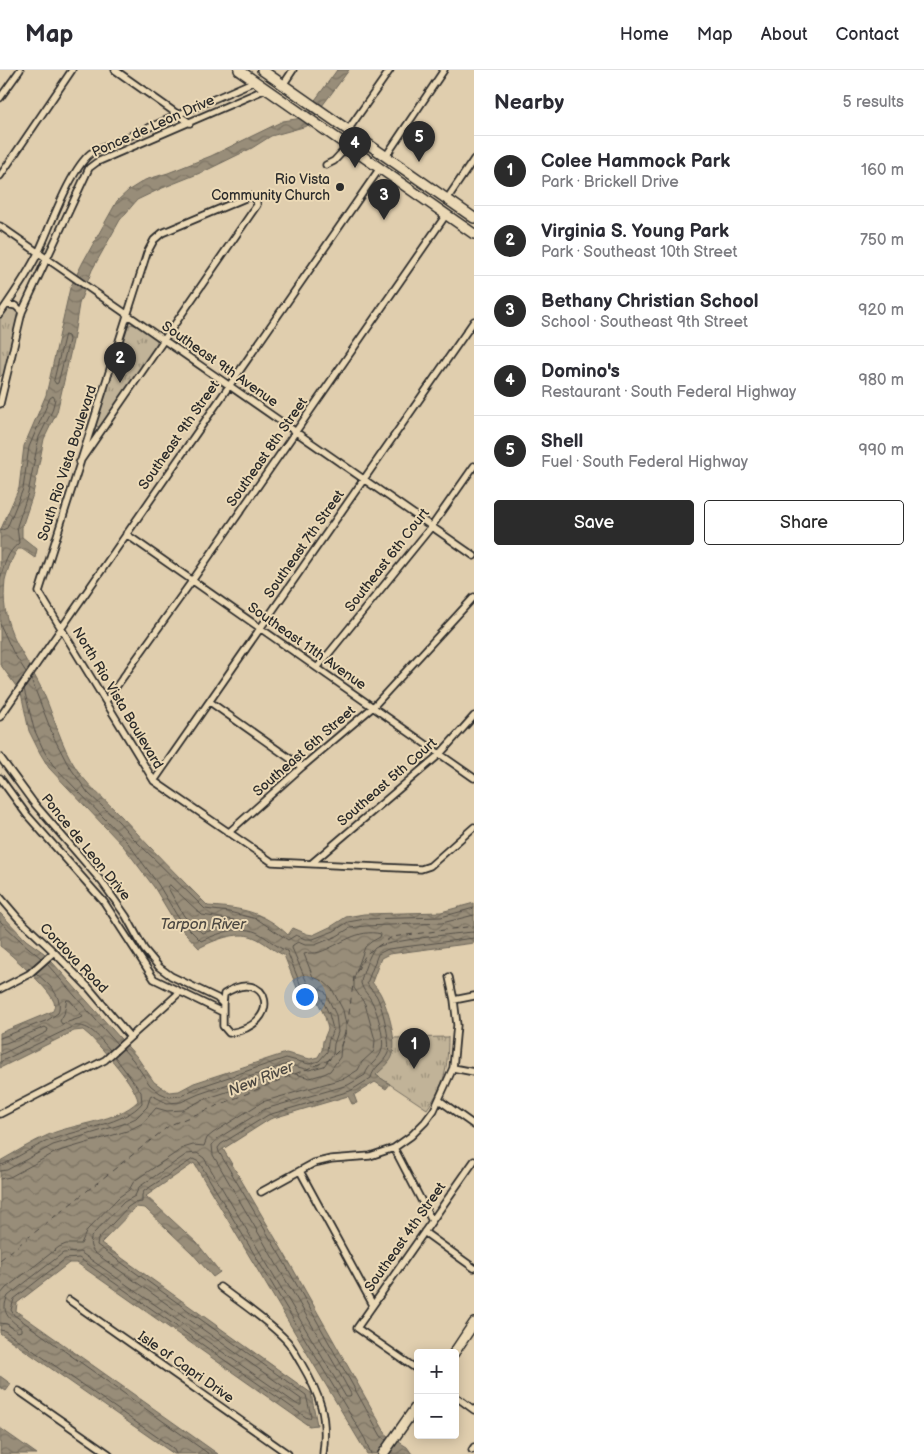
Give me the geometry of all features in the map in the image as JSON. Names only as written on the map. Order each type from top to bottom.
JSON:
[{"type":"main road","points":[[239,70],[474,234]]},
{"type":"main road","points":[[262,70],[474,218]]},
{"type":"main road","points":[[255,81],[266,80],[283,85]]},
{"type":"main road","points":[[361,156],[373,158],[386,156]]},
{"type":"main road","points":[[380,168],[384,166],[402,168]]},
{"type":"main road","points":[[457,1349],[474,1323]]},
{"type":"main road","points":[[383,1454],[414,1410]]},
{"type":"street","points":[[0,98],[20,70]]},
{"type":"street","points":[[0,176],[72,70]]},
{"type":"street","points":[[115,70],[190,123]]},
{"type":"street","points":[[283,85],[293,70]]},
{"type":"street","points":[[348,130],[390,70]]},
{"type":"street","points":[[386,156],[444,70]]},
{"type":"street","name":"Ponce de Leon Drive","points":[[0,314],[20,287],[38,253],[73,175],[83,160],[91,153],[255,81]]},
{"type":"street","name":"Ponce de Leon Drive","points":[[0,404],[2,388],[22,312],[89,168],[97,162],[266,89]]},
{"type":"street","points":[[220,97],[225,108]]},
{"type":"street","points":[[326,164],[334,161],[348,146]]},
{"type":"street","points":[[447,199],[474,159]]},
{"type":"street","name":"Southeast 9th Street","points":[[0,717],[380,168]]},
{"type":"street","name":"South Rio Vista Boulevard","points":[[61,628],[39,592],[147,253],[154,240],[162,233],[250,196],[254,197],[257,205],[164,340]]},
{"type":"street","name":"Southeast 8th Street","points":[[106,701],[192,581],[446,215]]},
{"type":"street","name":"Southeast 9th Avenue","points":[[0,226],[474,556]]},
{"type":"street","points":[[46,234],[50,238],[55,239]]},
{"type":"street","points":[[7,304],[16,306],[22,312]]},
{"type":"street","name":"Southeast 7th Street","points":[[154,781],[474,321]]},
{"type":"street","points":[[80,463],[164,340]]},
{"type":"street","points":[[0,379],[6,375]]},
{"type":"street","points":[[92,423],[102,429]]},
{"type":"street","name":"Southeast 6th Court","points":[[317,668],[432,526],[474,466]]},
{"type":"street","name":"Southeast 11th Avenue","points":[[126,534],[474,778]]},
{"type":"street","name":"Southeast 6th Street","points":[[228,833],[373,707],[474,597]]},
{"type":"street","name":"North Rio Vista Boulevard","points":[[61,628],[154,781],[272,862],[421,869],[430,866],[474,828]]},
{"type":"street","points":[[210,702],[302,767]]},
{"type":"street","name":"Southeast 5th Court","points":[[312,863],[440,754],[474,716]]},
{"type":"street","name":"Ponce de Leon Drive","points":[[0,757],[33,802],[102,882],[126,916],[144,949],[159,967],[171,976],[217,998],[223,1004]]},
{"type":"street","name":"Ponce de Leon Drive","points":[[0,778],[27,815],[104,902],[154,979],[222,1012]]},
{"type":"street","name":"Cordova Road","points":[[0,897],[29,930],[54,952],[128,1039]]},
{"type":"street","points":[[0,988],[28,974],[54,952]]},
{"type":"street","points":[[261,1192],[314,1164],[331,1159],[370,1156],[394,1148],[411,1136],[425,1122],[434,1110],[453,1068],[457,1025],[450,977]]},
{"type":"street","points":[[246,985],[255,987],[264,997],[266,1007],[261,1017],[249,1028],[229,1034],[223,1026],[223,1004],[224,994],[232,988],[246,985]]},
{"type":"street","points":[[0,1114],[105,1060],[180,992]]},
{"type":"street","points":[[454,1000],[474,996]]},
{"type":"street","points":[[453,1068],[474,1072]]},
{"type":"street","points":[[438,1100],[474,1125]]},
{"type":"street","points":[[394,1148],[432,1221]]},
{"type":"street","name":"Southeast 4th Street","points":[[414,1367],[356,1328],[474,1161]]},
{"type":"street","points":[[300,1171],[373,1305]]},
{"type":"street","points":[[424,1232],[474,1268]]},
{"type":"street","points":[[220,1287],[262,1318],[288,1341],[315,1386],[322,1409],[325,1430],[323,1454]]},
{"type":"street","name":"Isle of Capri Drive","points":[[69,1300],[288,1454]]},
{"type":"street","points":[[19,1391],[109,1454]]},
{"type":"street","points":[[459,1399],[474,1410]]},
{"type":"green space","points":[[8,307],[17,310],[18,316],[6,369],[0,377],[0,317]]},
{"type":"green space","points":[[131,324],[138,326],[157,339],[157,347],[102,426],[97,427],[95,422],[126,327]]},
{"type":"green space","points":[[448,1037],[446,1067],[442,1083],[427,1109],[376,1075],[390,1059],[393,1050],[393,1038]]},
{"type":"water","points":[[337,70],[349,70],[307,126],[271,136],[252,148],[205,171],[137,200],[120,220],[92,270],[79,304],[73,341],[57,412],[44,439],[33,494],[22,527],[22,537],[37,549],[35,558],[22,549],[18,549],[5,580],[5,610],[12,633],[42,690],[76,769],[88,784],[208,906],[251,912],[270,921],[288,935],[293,928],[313,935],[346,917],[364,914],[441,912],[474,903],[474,943],[389,954],[381,958],[372,982],[384,1001],[393,1034],[394,1051],[392,1057],[376,1075],[390,1084],[386,1089],[375,1082],[354,1095],[357,1103],[352,1104],[348,1096],[270,1119],[223,1149],[386,1434],[407,1447],[412,1454],[367,1454],[194,1163],[146,1196],[197,1243],[220,1272],[213,1277],[192,1253],[145,1208],[136,1207],[101,1243],[311,1393],[317,1425],[309,1426],[77,1263],[69,1263],[17,1303],[16,1311],[218,1454],[174,1454],[0,1333],[0,1161],[48,1135],[107,1118],[129,1108],[138,1101],[136,1094],[118,1067],[83,1030],[74,1031],[0,1068],[0,1033],[53,1011],[54,1001],[37,980],[0,946],[0,913],[26,940],[44,953],[137,1057],[154,1082],[169,1092],[179,1091],[194,1083],[286,1053],[310,1059],[318,1057],[328,1029],[317,1000],[313,997],[304,997],[299,993],[284,955],[247,935],[226,937],[199,948],[175,922],[154,887],[124,847],[49,768],[29,731],[21,693],[0,664],[0,531],[19,488],[24,446],[46,395],[70,288],[117,201],[129,190],[145,180],[211,156],[283,121],[302,118]]},
{"type":"water","points":[[0,1376],[11,1384],[6,1391],[0,1387]]},
{"type":"water","points":[[0,1428],[37,1454],[0,1454]]},
{"type":"ferry route","points":[[0,1260],[170,1125],[329,1060],[340,1049],[348,1021],[354,977],[366,954],[392,937],[474,926]]},
{"type":"place","name":"Shell","points":[[419,162]]},
{"type":"place","name":"Domino's","points":[[355,168]]},
{"type":"place","name":"Rio Vista Community Church","points":[[340,187]]},
{"type":"place","name":"Bethany Christian School","points":[[384,220]]},
{"type":"place","name":"Virginia S. Young Park","points":[[120,383]]},
{"type":"place","name":"Colee Hammock Park","points":[[414,1069]]},
{"type":"water label","name":"Tarpon River","points":[[203,924]]},
{"type":"water label","name":"New River","points":[[261,1079]]}]
